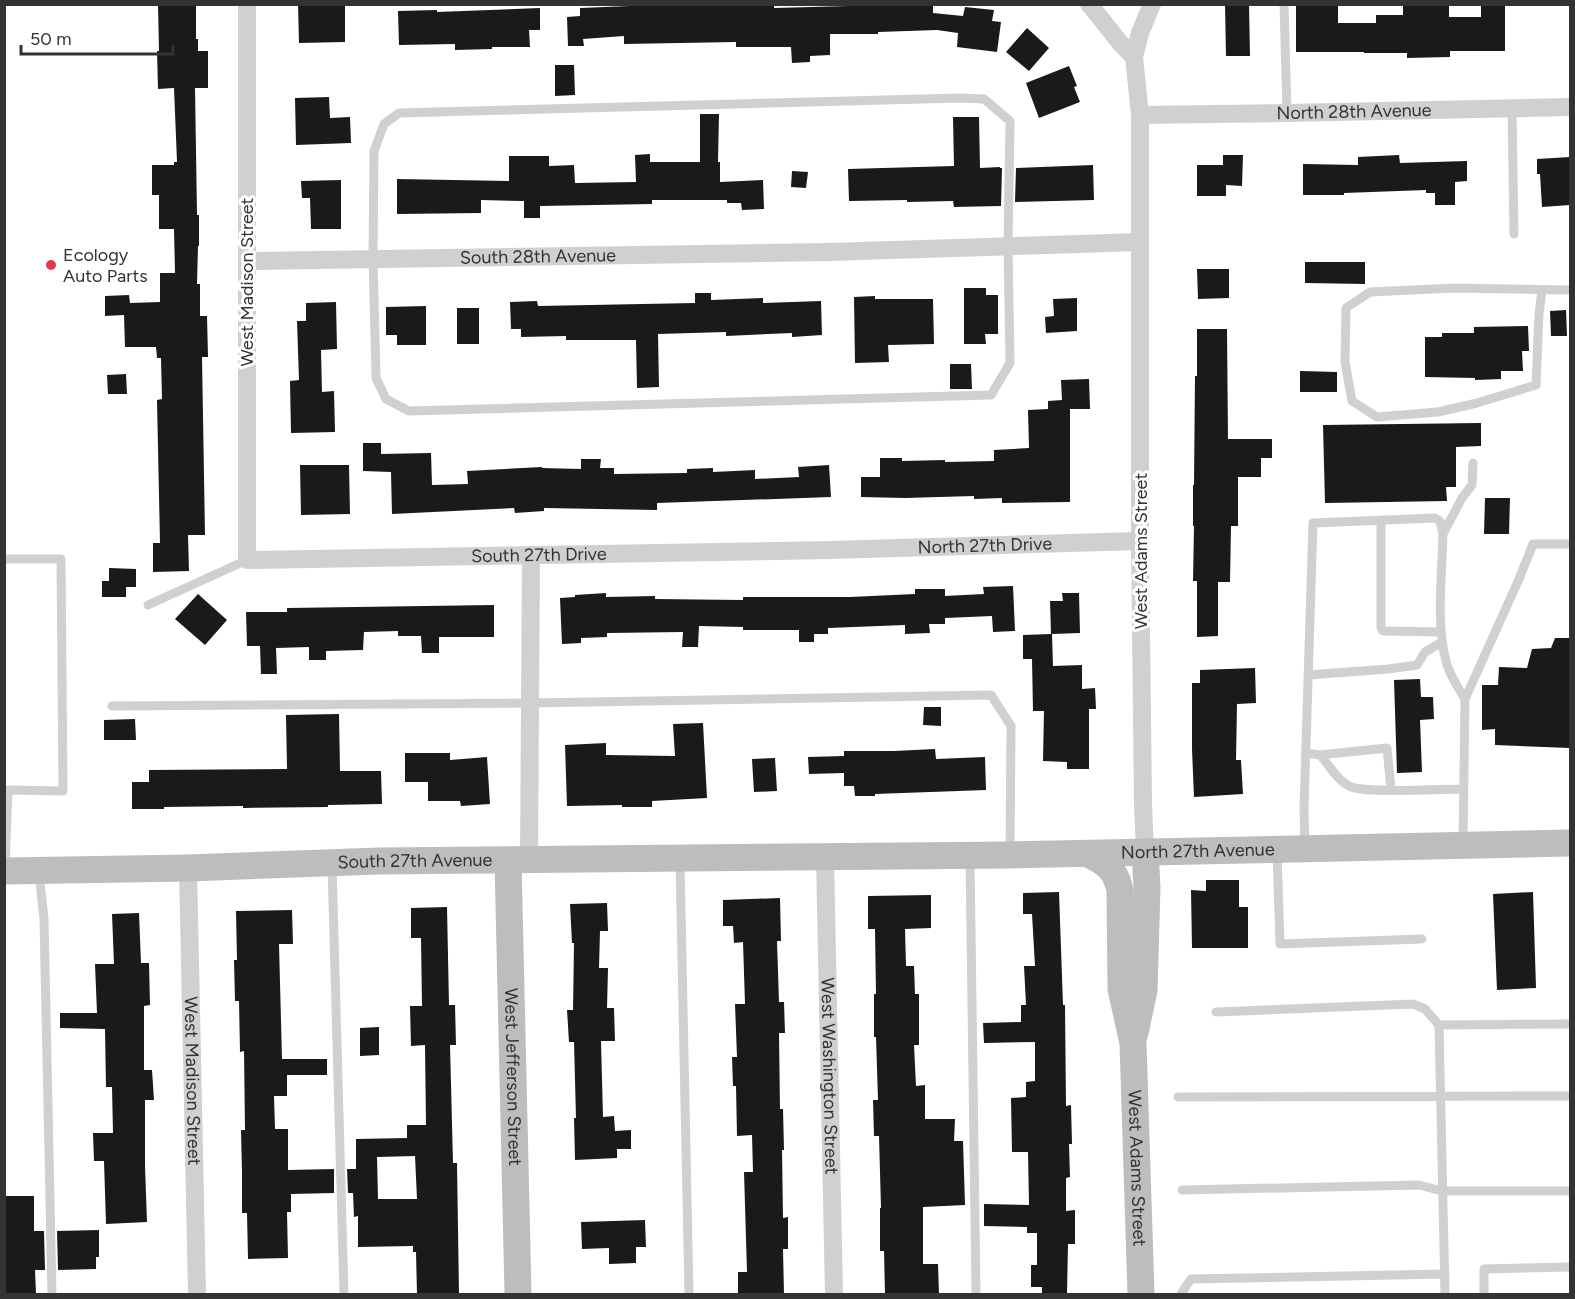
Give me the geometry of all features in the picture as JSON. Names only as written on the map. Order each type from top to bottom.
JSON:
[{"type":"main road","name":"North 27th Avenue","points":[[825,858],[1570,843]]},
{"type":"main road","name":"West Adams Street","points":[[1133,1043],[1144,990],[1147,887],[1145,852]]},
{"type":"main road","name":"West Adams Street","points":[[1088,854],[1112,869],[1117,877],[1120,890],[1121,989],[1133,1043],[1140,1294]]},
{"type":"main road","name":"South 27th Avenue","points":[[5,871],[519,860],[825,858]]},
{"type":"main road","name":"West Jefferson Street","points":[[518,1294],[519,860]]},
{"type":"street","name":"West Madison Street","points":[[247,4],[247,560]]},
{"type":"street","points":[[1089,4],[1134,57]]},
{"type":"street","name":"West Adams Street","points":[[1145,852],[1140,541],[1140,115],[1134,57],[1140,33],[1152,4]]},
{"type":"street","name":"North 28th Avenue","points":[[1140,115],[1570,107]]},
{"type":"street","points":[[1008,246],[1140,243]]},
{"type":"street","name":"South 28th Avenue","points":[[247,261],[829,252],[1008,246]]},
{"type":"street","name":"North 27th Drive","points":[[830,550],[1140,541]]},
{"type":"street","name":"South 27th Drive","points":[[247,560],[830,550]]},
{"type":"street","name":"West Jefferson Street","points":[[519,860],[531,703],[531,555]]},
{"type":"street","name":"West Washington Street","points":[[825,858],[834,1294]]},
{"type":"street","name":"West Madison Street","points":[[188,868],[197,1294]]},
{"type":"lane","points":[[1284,4],[1287,113]]},
{"type":"lane","points":[[960,98],[984,99],[1010,121],[1008,246],[1010,363],[991,395],[409,411],[386,399],[376,378],[373,259],[374,151],[384,124],[399,113],[960,98]]},
{"type":"lane","points":[[1512,108],[1514,234]]},
{"type":"lane","points":[[1542,290],[1536,385],[1438,412],[1377,417],[1352,401],[1345,362],[1346,308],[1370,292],[1454,288],[1570,290]]},
{"type":"lane","points":[[1443,534],[1472,485],[1473,463]]},
{"type":"lane","points":[[1305,849],[1313,523],[1435,518],[1440,521],[1443,534],[1442,637],[1446,663],[1465,699]]},
{"type":"lane","points":[[1381,520],[1381,628],[1383,631],[1442,637]]},
{"type":"lane","points":[[1463,845],[1465,699],[1533,544],[1570,544]]},
{"type":"lane","points":[[4,559],[61,559],[63,791],[6,790],[5,871]]},
{"type":"lane","points":[[148,605],[247,560]]},
{"type":"lane","points":[[1308,675],[1417,665],[1425,652],[1442,637]]},
{"type":"lane","points":[[112,706],[531,703],[991,695],[1011,726],[1010,855]]},
{"type":"lane","points":[[1306,753],[1320,755],[1387,748],[1391,790]]},
{"type":"lane","points":[[1320,755],[1341,781],[1352,788],[1463,789]]},
{"type":"lane","points":[[1277,849],[1280,944],[1422,939]]},
{"type":"lane","points":[[970,856],[976,1294]]},
{"type":"lane","points":[[680,859],[689,1294]]},
{"type":"lane","points":[[332,863],[344,1294]]},
{"type":"lane","points":[[39,870],[44,919],[52,1294]]},
{"type":"lane","points":[[1216,1012],[1413,1004],[1425,1009],[1439,1026],[1445,1294]]},
{"type":"lane","points":[[1439,1026],[1570,1024]]},
{"type":"lane","points":[[1178,1097],[1570,1096]]},
{"type":"lane","points":[[1182,1190],[1419,1185],[1442,1191],[1570,1191]]},
{"type":"lane","points":[[1484,1294],[1484,1269],[1570,1267]]},
{"type":"lane","points":[[1181,1294],[1191,1279],[1444,1274]]},
{"type":"building","points":[[158,4],[196,4],[198,51],[208,51],[208,88],[195,88],[197,215],[199,215],[197,284],[200,284],[200,316],[207,316],[208,357],[202,357],[205,535],[188,535],[189,571],[153,572],[153,543],[160,543],[157,400],[162,399],[161,358],[157,358],[156,347],[125,347],[124,315],[105,316],[105,296],[129,295],[130,303],[160,302],[160,273],[175,273],[174,229],[159,229],[159,195],[152,195],[152,165],[174,165],[174,162],[177,162],[174,88],[158,89]]},
{"type":"building","points":[[298,4],[345,4],[345,42],[299,43]]},
{"type":"building","points":[[679,4],[774,4],[774,8],[848,6],[848,4],[933,4],[933,13],[963,16],[965,7],[994,10],[992,21],[1001,22],[997,52],[957,47],[958,33],[937,30],[830,34],[830,55],[810,56],[810,62],[792,63],[791,47],[736,47],[736,42],[624,44],[624,36],[583,39],[584,46],[568,46],[567,17],[580,16],[580,8]]},
{"type":"building","points":[[1225,4],[1249,4],[1250,56],[1226,56]]},
{"type":"building","points":[[1296,4],[1338,4],[1338,23],[1376,23],[1376,15],[1403,15],[1403,4],[1449,4],[1449,17],[1481,17],[1481,4],[1505,4],[1505,51],[1450,51],[1450,57],[1407,58],[1407,53],[1296,52]]},
{"type":"building","points":[[540,8],[540,30],[529,30],[530,47],[455,50],[455,44],[399,45],[398,11],[437,10],[437,12]]},
{"type":"building","points":[[1027,28],[1049,48],[1029,71],[1006,52]]},
{"type":"building","points":[[555,65],[574,65],[575,95],[555,96]]},
{"type":"building","points":[[1069,66],[1077,86],[1074,87],[1080,102],[1039,118],[1026,83]]},
{"type":"building","points":[[329,97],[330,118],[350,117],[351,143],[296,145],[295,98]]},
{"type":"building","points":[[700,114],[719,114],[720,182],[763,180],[764,209],[742,210],[741,203],[727,203],[727,200],[652,200],[652,204],[540,206],[540,218],[524,218],[524,201],[481,200],[481,213],[397,214],[397,179],[509,181],[509,156],[549,156],[549,166],[574,165],[575,183],[636,182],[635,155],[650,154],[650,162],[700,162]]},
{"type":"building","points":[[953,117],[979,117],[980,168],[1002,168],[1001,206],[954,207],[953,201],[849,201],[848,169],[954,166]]},
{"type":"building","points":[[1223,155],[1243,155],[1242,186],[1226,185],[1226,196],[1197,196],[1197,165],[1223,165]]},
{"type":"building","points":[[1399,155],[1400,163],[1467,161],[1467,181],[1455,182],[1455,205],[1435,205],[1435,193],[1426,193],[1426,190],[1303,195],[1303,164],[1358,165],[1358,157]]},
{"type":"building","points":[[1570,157],[1570,205],[1542,207],[1537,159]]},
{"type":"building","points":[[1093,165],[1094,200],[1015,202],[1016,168]]},
{"type":"building","points":[[792,171],[808,172],[806,188],[791,187]]},
{"type":"building","points":[[341,180],[341,229],[311,229],[310,198],[302,198],[301,181]]},
{"type":"building","points":[[1305,262],[1365,262],[1365,284],[1305,283]]},
{"type":"building","points":[[1197,269],[1229,269],[1229,298],[1198,299]]},
{"type":"building","points":[[964,288],[986,288],[986,295],[998,295],[998,334],[985,334],[986,344],[964,344]]},
{"type":"building","points":[[695,293],[711,293],[711,300],[763,298],[763,303],[821,301],[822,335],[792,337],[792,333],[726,336],[726,332],[658,334],[659,387],[637,388],[636,340],[566,340],[566,336],[521,337],[521,329],[511,329],[510,302],[537,301],[538,306],[695,303]]},
{"type":"building","points":[[875,296],[875,299],[933,299],[934,344],[888,345],[889,362],[855,363],[854,297]]},
{"type":"building","points":[[1077,298],[1077,331],[1046,333],[1045,317],[1054,316],[1053,299]]},
{"type":"building","points":[[336,302],[337,349],[321,350],[322,392],[334,391],[335,432],[291,433],[290,381],[299,380],[297,321],[306,321],[306,303]]},
{"type":"building","points":[[426,306],[426,345],[397,345],[397,335],[386,335],[386,307]]},
{"type":"building","points":[[457,308],[479,308],[479,344],[457,344]]},
{"type":"building","points":[[1566,310],[1567,336],[1551,336],[1550,311]]},
{"type":"building","points":[[1528,326],[1529,351],[1522,351],[1523,371],[1501,371],[1501,379],[1425,377],[1425,337],[1442,337],[1442,333],[1474,333],[1474,327]]},
{"type":"building","points":[[1197,329],[1227,329],[1228,439],[1272,439],[1272,458],[1261,458],[1261,477],[1238,477],[1238,526],[1231,526],[1230,582],[1218,582],[1218,636],[1197,637],[1197,581],[1193,581],[1193,485]]},
{"type":"building","points":[[950,364],[971,364],[972,389],[950,389]]},
{"type":"building","points":[[1300,371],[1337,372],[1337,392],[1300,392]]},
{"type":"building","points":[[126,374],[127,394],[108,394],[107,375]]},
{"type":"building","points":[[1089,379],[1090,409],[1070,409],[1070,502],[1002,503],[1002,498],[974,499],[974,496],[861,497],[861,477],[880,477],[880,458],[902,458],[902,461],[994,461],[994,450],[1029,448],[1028,410],[1048,409],[1048,401],[1062,400],[1061,380]]},
{"type":"building","points":[[1481,423],[1481,446],[1456,447],[1456,487],[1446,487],[1447,501],[1325,503],[1323,425]]},
{"type":"building","points":[[363,443],[381,443],[381,454],[431,453],[432,485],[468,484],[467,471],[542,467],[581,469],[581,459],[601,459],[600,468],[614,468],[614,474],[687,473],[687,469],[713,468],[713,472],[755,470],[755,479],[799,477],[798,467],[829,465],[831,497],[657,503],[657,510],[544,508],[544,511],[515,513],[514,508],[392,514],[391,472],[363,471]]},
{"type":"building","points":[[300,465],[349,465],[350,514],[301,515]]},
{"type":"building","points":[[1485,498],[1510,498],[1509,534],[1484,534]]},
{"type":"building","points":[[109,568],[136,569],[136,587],[126,587],[126,597],[102,597],[102,581],[109,581]]},
{"type":"building","points":[[1013,586],[1015,631],[993,632],[992,616],[945,618],[945,624],[929,624],[930,633],[905,634],[905,625],[828,628],[828,634],[814,634],[814,642],[799,642],[799,630],[743,630],[743,627],[699,626],[698,647],[682,647],[683,632],[607,633],[607,637],[581,638],[581,643],[562,644],[560,598],[575,597],[575,595],[606,593],[606,597],[655,596],[655,599],[743,600],[743,597],[850,597],[915,594],[915,589],[945,589],[945,596],[984,594],[983,587]]},
{"type":"building","points":[[1062,593],[1079,593],[1080,633],[1052,634],[1053,666],[1082,665],[1082,689],[1095,688],[1096,709],[1089,709],[1089,769],[1067,769],[1067,762],[1043,761],[1044,711],[1033,711],[1032,659],[1023,659],[1023,635],[1051,634],[1050,601],[1063,601]]},
{"type":"building","points":[[198,594],[227,620],[205,645],[175,619]]},
{"type":"building","points":[[494,605],[494,637],[439,637],[439,653],[422,653],[421,636],[398,636],[398,631],[364,632],[363,650],[326,651],[326,660],[309,660],[309,647],[276,648],[277,674],[261,674],[260,646],[247,646],[246,612],[287,612],[287,608]]},
{"type":"building","points":[[1555,638],[1570,638],[1570,748],[1495,745],[1495,729],[1482,730],[1482,685],[1498,685],[1499,667],[1527,668],[1532,649],[1551,648]]},
{"type":"building","points":[[1255,668],[1256,703],[1237,704],[1236,760],[1241,760],[1243,794],[1194,797],[1192,683],[1200,683],[1200,670]]},
{"type":"building","points":[[1420,679],[1421,697],[1433,697],[1434,719],[1420,720],[1422,772],[1397,773],[1394,680]]},
{"type":"building","points":[[924,707],[941,707],[941,726],[923,725]]},
{"type":"building","points":[[339,714],[340,771],[381,771],[382,804],[328,805],[328,807],[243,808],[243,806],[132,809],[132,782],[149,782],[149,770],[287,769],[286,715]]},
{"type":"building","points":[[135,719],[136,740],[104,740],[104,720]]},
{"type":"building","points":[[703,723],[707,798],[652,801],[652,807],[567,806],[565,745],[606,743],[606,755],[675,756],[673,724]]},
{"type":"building","points":[[935,749],[936,759],[985,757],[986,790],[855,796],[854,786],[844,786],[844,773],[809,774],[808,757],[844,756],[844,751]]},
{"type":"building","points":[[405,753],[450,753],[450,760],[487,757],[490,804],[461,806],[460,801],[428,801],[428,782],[405,782]]},
{"type":"building","points":[[775,758],[777,791],[754,792],[752,759]]},
{"type":"building","points":[[1206,880],[1239,880],[1239,907],[1248,907],[1248,948],[1192,948],[1191,890],[1206,891]]},
{"type":"building","points":[[1059,892],[1063,1005],[1065,1005],[1066,1106],[1071,1105],[1072,1144],[1069,1144],[1070,1177],[1066,1178],[1066,1211],[1075,1210],[1075,1244],[1068,1244],[1067,1294],[1042,1294],[1042,1287],[1031,1287],[1031,1265],[1037,1265],[1037,1233],[1027,1233],[1027,1227],[984,1226],[984,1204],[1029,1205],[1028,1152],[1012,1152],[1011,1098],[1026,1097],[1026,1082],[1035,1081],[1035,1042],[984,1043],[983,1023],[1021,1022],[1021,1005],[1026,1005],[1024,966],[1035,966],[1032,914],[1023,914],[1023,893]]},
{"type":"building","points":[[1533,892],[1536,988],[1497,990],[1493,894]]},
{"type":"building","points":[[931,895],[931,928],[905,929],[906,966],[914,966],[915,994],[919,994],[919,1045],[914,1045],[916,1086],[925,1085],[925,1119],[955,1119],[954,1141],[963,1141],[965,1205],[923,1207],[923,1264],[938,1264],[939,1294],[885,1294],[884,1251],[880,1251],[879,1136],[874,1136],[873,1100],[878,1100],[876,1037],[874,1037],[875,929],[868,929],[868,896]]},
{"type":"building","points":[[780,898],[781,941],[777,941],[779,1002],[784,1002],[785,1033],[779,1033],[780,1109],[783,1109],[783,1218],[788,1217],[788,1249],[783,1249],[784,1294],[738,1294],[738,1272],[747,1272],[744,1172],[753,1172],[752,1135],[737,1136],[736,1086],[733,1086],[732,1057],[737,1057],[735,1004],[745,1004],[743,942],[734,943],[733,926],[723,926],[723,900]]},
{"type":"building","points":[[607,903],[608,931],[600,931],[599,968],[608,968],[607,1008],[614,1008],[615,1041],[601,1041],[603,1117],[614,1116],[615,1131],[631,1130],[631,1149],[617,1149],[617,1158],[575,1160],[574,1042],[569,1042],[567,1010],[573,1010],[574,943],[572,943],[570,904]]},
{"type":"building","points":[[447,907],[449,1005],[455,1005],[456,1045],[450,1045],[453,1163],[457,1163],[459,1294],[417,1294],[416,1252],[413,1252],[413,1246],[358,1247],[358,1216],[354,1217],[353,1193],[348,1193],[347,1169],[356,1169],[356,1139],[407,1138],[407,1125],[426,1125],[425,1045],[411,1046],[410,1006],[422,1006],[421,938],[411,938],[411,908]],"holes":[[[415,1156],[417,1199],[378,1199],[377,1157]]]},
{"type":"building","points":[[292,910],[293,944],[279,944],[282,1059],[327,1059],[327,1075],[287,1075],[287,1096],[274,1096],[275,1129],[288,1129],[288,1170],[334,1169],[334,1193],[291,1194],[291,1212],[287,1212],[288,1258],[248,1259],[247,1213],[242,1213],[241,1130],[245,1130],[244,1051],[240,1052],[239,1001],[235,1001],[236,911]]},
{"type":"building","points":[[139,913],[141,963],[149,963],[150,1005],[144,1006],[144,1070],[152,1070],[154,1100],[145,1100],[147,1222],[106,1224],[104,1161],[94,1161],[93,1133],[113,1133],[112,1087],[106,1087],[105,1029],[60,1028],[60,1013],[97,1013],[95,964],[114,964],[112,914]]},
{"type":"building","points":[[379,1027],[379,1055],[360,1056],[360,1028]]},
{"type":"building","points":[[4,1196],[34,1196],[34,1231],[44,1231],[45,1270],[35,1270],[36,1294],[4,1294]]},
{"type":"building","points":[[645,1220],[646,1247],[636,1247],[636,1263],[609,1264],[609,1248],[582,1249],[581,1222]]},
{"type":"building","points":[[99,1230],[99,1257],[96,1257],[96,1269],[58,1270],[57,1231]]},
{"type":"place","name":"Ecology Auto Parts","points":[[51,265]]}]
